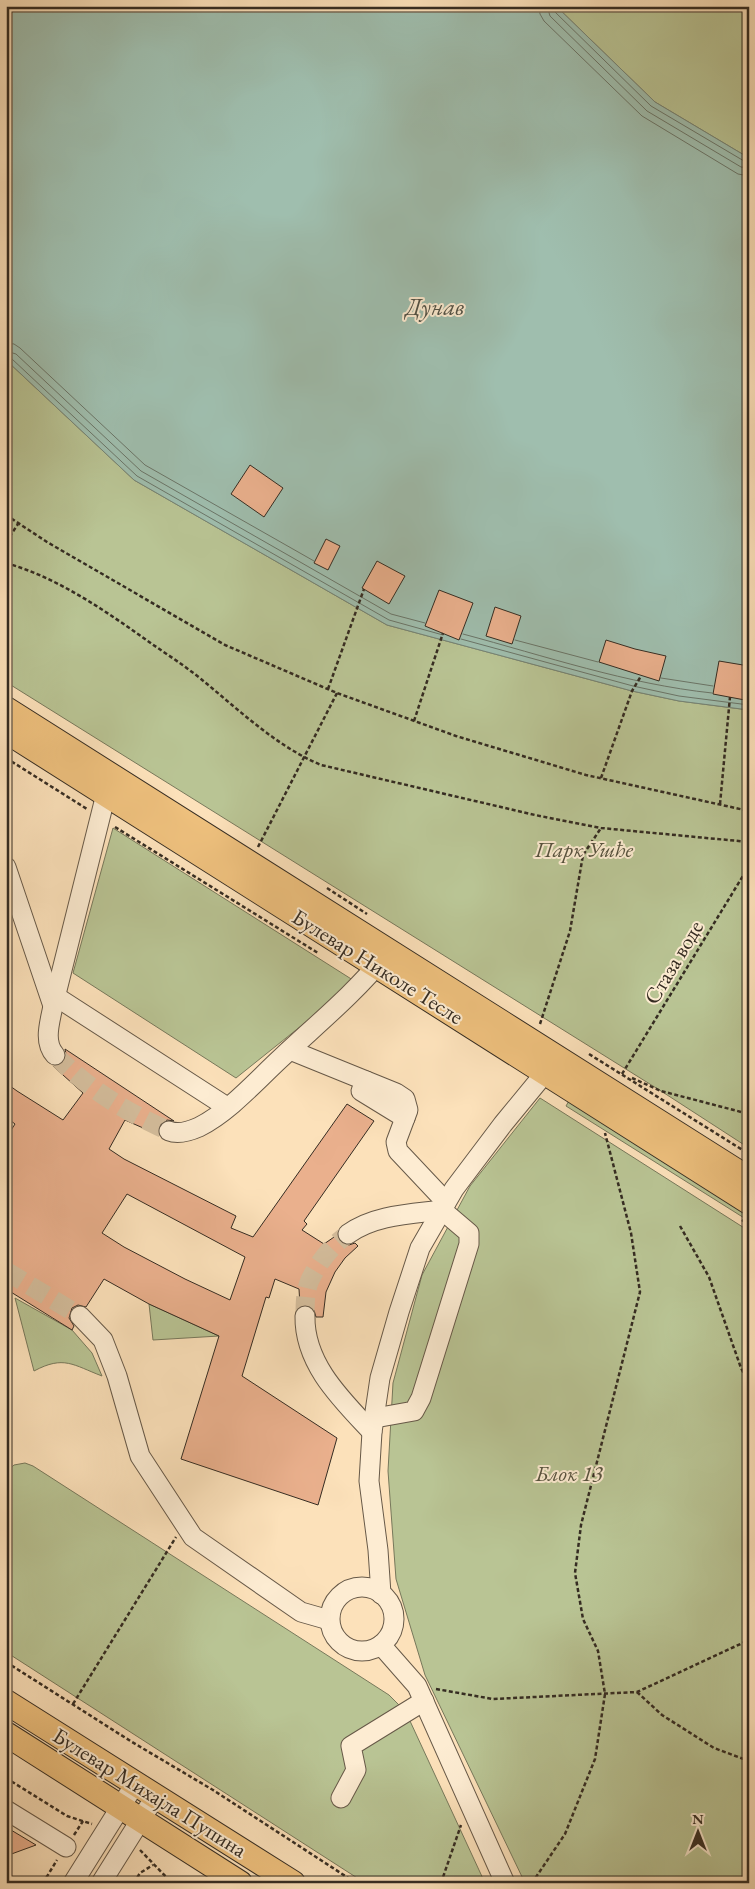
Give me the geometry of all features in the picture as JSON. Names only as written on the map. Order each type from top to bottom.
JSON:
[{"type":"main road","name":"Булевар Николе Тесле","points":[[6,709],[111,786],[551,1065],[749,1202]]},
{"type":"main road","name":"Булевар Николе Тесле","points":[[6,731],[111,786]]},
{"type":"main road","name":"Булевар Николе Тесле","points":[[551,1065],[749,1179]]},
{"type":"main road","name":"Булевар Михајла Пупина","points":[[6,1702],[293,1883]]},
{"type":"main road","name":"Булевар Михајла Пупина","points":[[6,1734],[240,1883]]},
{"type":"street","points":[[55,1055],[52,1052],[47,1035],[54,1001],[100,818],[111,786]]},
{"type":"street","points":[[6,868],[54,1001],[227,1107]]},
{"type":"street","points":[[170,1131],[173,1133],[189,1131],[200,1126],[227,1107],[364,981],[383,958]]},
{"type":"street","points":[[290,1050],[366,1081],[361,1091],[405,1118],[396,1142],[398,1151],[469,1233],[469,1244],[421,1398],[414,1411],[374,1425]]},
{"type":"street","points":[[381,1594],[378,1550],[369,1481],[380,1378],[398,1312],[420,1248],[454,1189],[551,1065]]},
{"type":"street","points":[[348,1234],[374,1220],[444,1206]]},
{"type":"street","points":[[80,1316],[103,1340],[117,1376],[140,1456],[193,1537],[302,1612],[329,1620]]},
{"type":"street","points":[[305,1316],[311,1351],[330,1387],[374,1425]]},
{"type":"street","points":[[359,1587],[371,1589],[381,1594],[391,1608],[393,1626],[389,1636],[381,1645],[370,1650],[359,1651],[348,1648],[338,1641],[332,1632],[329,1620],[331,1609],[337,1598],[347,1591],[359,1587]]},
{"type":"street","points":[[381,1645],[417,1686],[430,1695],[469,1803],[506,1883]]},
{"type":"street","points":[[341,1798],[356,1770],[351,1746],[430,1695]]},
{"type":"street","points":[[101,1883],[132,1813],[136,1784]]},
{"type":"street","points":[[73,1883],[132,1813],[155,1797]]},
{"type":"street","points":[[6,1810],[66,1847]]},
{"type":"path","points":[[6,516],[47,542],[226,645],[337,693],[456,736],[601,778],[749,811]]},
{"type":"path","points":[[6,542],[18,524]]},
{"type":"path","points":[[6,563],[66,588],[129,627],[199,677],[246,717],[303,757],[321,765],[535,815],[601,828],[749,842]]},
{"type":"path","points":[[328,689],[364,589]]},
{"type":"path","points":[[414,720],[442,633]]},
{"type":"path","points":[[601,778],[632,691],[640,676]]},
{"type":"path","points":[[258,847],[337,693]]},
{"type":"path","points":[[720,804],[730,698]]},
{"type":"path","points":[[6,758],[324,956]]},
{"type":"path","points":[[540,1024],[570,931],[583,855],[601,828]]},
{"type":"path","name":"Стаза воде","points":[[622,1074],[749,866]]},
{"type":"path","points":[[588,1060],[661,1091],[749,1114]]},
{"type":"path","points":[[532,1883],[565,1834],[594,1759],[605,1694],[598,1651],[583,1619],[575,1573],[581,1525],[640,1292],[631,1233],[605,1134]]},
{"type":"path","points":[[680,1226],[709,1277],[741,1368],[749,1384]]},
{"type":"path","points":[[73,1704],[184,1524]]},
{"type":"path","points":[[430,1695],[493,1699],[637,1692],[749,1640]]},
{"type":"path","points":[[6,1662],[213,1790],[356,1883]]},
{"type":"path","points":[[637,1692],[662,1716],[714,1748],[749,1761]]},
{"type":"path","points":[[6,1778],[67,1816],[83,1821]]},
{"type":"path","points":[[441,1883],[469,1803]]},
{"type":"path","points":[[134,1883],[140,1873],[153,1865],[172,1883]]},
{"type":"path","points":[[730,1883],[749,1874]]},
{"type":"green space","points":[[556,6],[749,6],[749,158],[655,102]]},
{"type":"green space","name":"Парк Ушће","points":[[6,360],[134,480],[387,625],[632,691],[679,701],[749,710],[749,1148],[661,1091],[6,682]]},
{"type":"green space","points":[[113,828],[356,982],[236,1078],[73,973]]},
{"type":"green space","name":"Блок 13","points":[[540,1098],[749,1231],[749,1883],[525,1883],[425,1675],[396,1579],[388,1471],[393,1383],[422,1275],[470,1186]]},
{"type":"green space","points":[[570,1099],[749,1212],[749,1221],[566,1106]]},
{"type":"green space","points":[[15,1298],[72,1330],[92,1353],[102,1376],[68,1363],[53,1363],[34,1371]]},
{"type":"green space","points":[[149,1304],[219,1336],[153,1340]]},
{"type":"green space","points":[[25,1463],[33,1466],[389,1695],[400,1706],[410,1721],[485,1883],[365,1883],[6,1652],[6,1472],[14,1465]]},
{"type":"water","name":"Дунав","points":[[6,6],[556,6],[655,102],[749,158],[749,710],[679,701],[632,691],[387,625],[134,480],[6,360]]},
{"type":"building","points":[[250,465],[283,488],[264,517],[231,494]]},
{"type":"building","points":[[326,539],[340,546],[328,570],[314,563]]},
{"type":"building","points":[[377,561],[405,576],[389,604],[362,588]]},
{"type":"building","points":[[439,590],[473,603],[459,640],[425,626]]},
{"type":"building","points":[[495,607],[521,616],[512,644],[486,636]]},
{"type":"building","points":[[606,640],[666,656],[659,681],[599,662]]},
{"type":"building","points":[[719,661],[749,666],[745,700],[713,694]]},
{"type":"building","points":[[65,1049],[174,1121],[167,1120],[162,1123],[158,1128],[159,1135],[125,1120],[109,1149],[124,1159],[236,1216],[231,1228],[253,1237],[347,1104],[374,1121],[304,1221],[307,1224],[302,1230],[324,1244],[337,1235],[343,1244],[355,1243],[358,1246],[345,1258],[335,1272],[326,1292],[323,1317],[316,1317],[314,1310],[309,1306],[300,1306],[299,1289],[275,1279],[269,1298],[266,1297],[242,1376],[337,1438],[318,1505],[181,1459],[219,1336],[149,1304],[104,1279],[86,1307],[78,1305],[72,1308],[69,1318],[74,1326],[72,1330],[6,1289],[6,1138],[15,1124],[6,1117],[6,1083],[63,1120],[83,1093],[53,1066],[61,1064],[65,1060]],"holes":[[[127,1194],[245,1257],[230,1300],[185,1279],[124,1247],[102,1233]]]},
{"type":"building","points":[[6,1827],[36,1845],[6,1856]]},
{"type":"tunnel","points":[[55,1055],[80,1078],[108,1099],[169,1131]]},
{"type":"tunnel","points":[[305,1316],[307,1289],[313,1274],[331,1249],[348,1234]]},
{"type":"tunnel","points":[[6,1271],[80,1316]]}]
